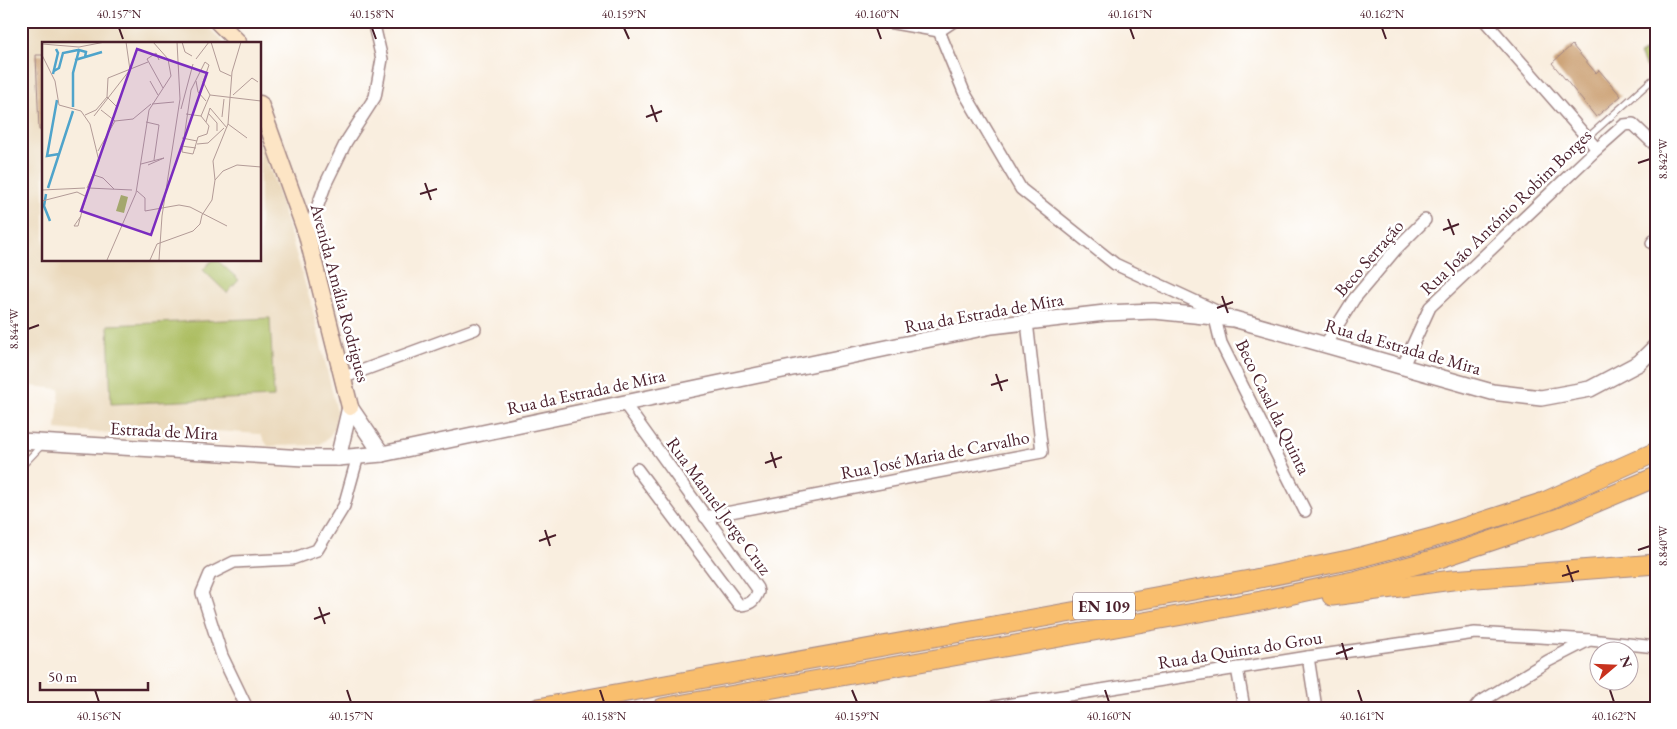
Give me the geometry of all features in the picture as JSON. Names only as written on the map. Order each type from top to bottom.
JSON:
[{"type":"main road","points":[[217,21],[237,42]]},
{"type":"main road","points":[[233,21],[238,42]]},
{"type":"main road","name":"Avenida Amália Rodrigues","points":[[261,107],[308,235],[350,408]]},
{"type":"main road","name":"EN 109","points":[[538,708],[1235,583],[1353,559],[1432,538],[1544,502],[1656,452]]},
{"type":"main road","name":"EN 109","points":[[662,708],[1261,601],[1358,580],[1440,558],[1559,518],[1656,477]]},
{"type":"main road","points":[[1261,601],[1350,595],[1452,580],[1656,564]]},
{"type":"street","points":[[308,235],[326,183],[346,142],[375,98],[382,59],[373,21]]},
{"type":"street","points":[[882,21],[940,31],[954,21]]},
{"type":"street","points":[[1485,21],[1597,149]]},
{"type":"street","points":[[940,31],[964,92],[1021,189],[1115,264],[1234,319]]},
{"type":"street","name":"Rua João António Robim Borges","points":[[1402,366],[1430,307],[1624,125],[1633,124],[1656,146]]},
{"type":"street","name":"Beco Serração","points":[[1325,345],[1354,298],[1396,249],[1425,220]]},
{"type":"street","name":"Rua da Estrada de Mira","points":[[304,458],[338,458],[382,454],[992,326],[1115,312],[1154,311],[1234,319],[1492,392],[1541,398],[1590,390],[1638,363],[1656,346]]},
{"type":"street","name":"Beco Casal da Quinta","points":[[1215,318],[1221,343],[1305,511]]},
{"type":"street","name":"Rua José Maria de Carvalho","points":[[705,517],[1042,452],[1026,322]]},
{"type":"street","points":[[342,378],[475,329]]},
{"type":"street","name":"Rua Manuel Jorge Cruz","points":[[624,403],[757,588],[758,592],[755,599],[748,604],[738,605],[637,469]]},
{"type":"street","name":"Avenida Amália Rodrigues","points":[[350,408],[382,454]]},
{"type":"street","name":"Avenida Amália Rodrigues","points":[[338,458],[350,408]]},
{"type":"street","name":"Estrada de Mira","points":[[21,441],[304,458]]},
{"type":"street","points":[[247,708],[222,656],[202,593],[210,574],[234,562],[292,559],[317,550],[344,506],[358,456]]},
{"type":"street","name":"Rua da Quinta do Grou","points":[[992,707],[1308,657],[1475,633],[1590,640],[1656,647]]},
{"type":"street","points":[[1475,708],[1478,703],[1548,661],[1590,640]]},
{"type":"street","points":[[1308,657],[1316,708]]},
{"type":"street","points":[[1238,668],[1244,708]]},
{"type":"lane","points":[[1587,138],[1652,80]]},
{"type":"lane","points":[[21,467],[43,443]]},
{"type":"shaded area","points":[[197,21],[206,24],[222,42],[42,42],[42,261],[261,261],[261,145],[273,177],[312,307],[337,412],[335,428],[328,438],[319,445],[268,446],[260,434],[172,428],[160,438],[56,429],[60,389],[21,385],[21,23]]},
{"type":"green space","points":[[1656,45],[1656,81],[1639,55]]},
{"type":"green space","points":[[211,261],[218,261],[239,280],[227,293],[203,270]]},
{"type":"green space","points":[[270,318],[274,397],[111,404],[108,325]]},
{"type":"building","points":[[1572,45],[1596,73],[1599,70],[1621,96],[1596,117],[1552,63]]},
{"type":"building","points":[[36,55],[42,55],[42,130],[39,130]]}]
